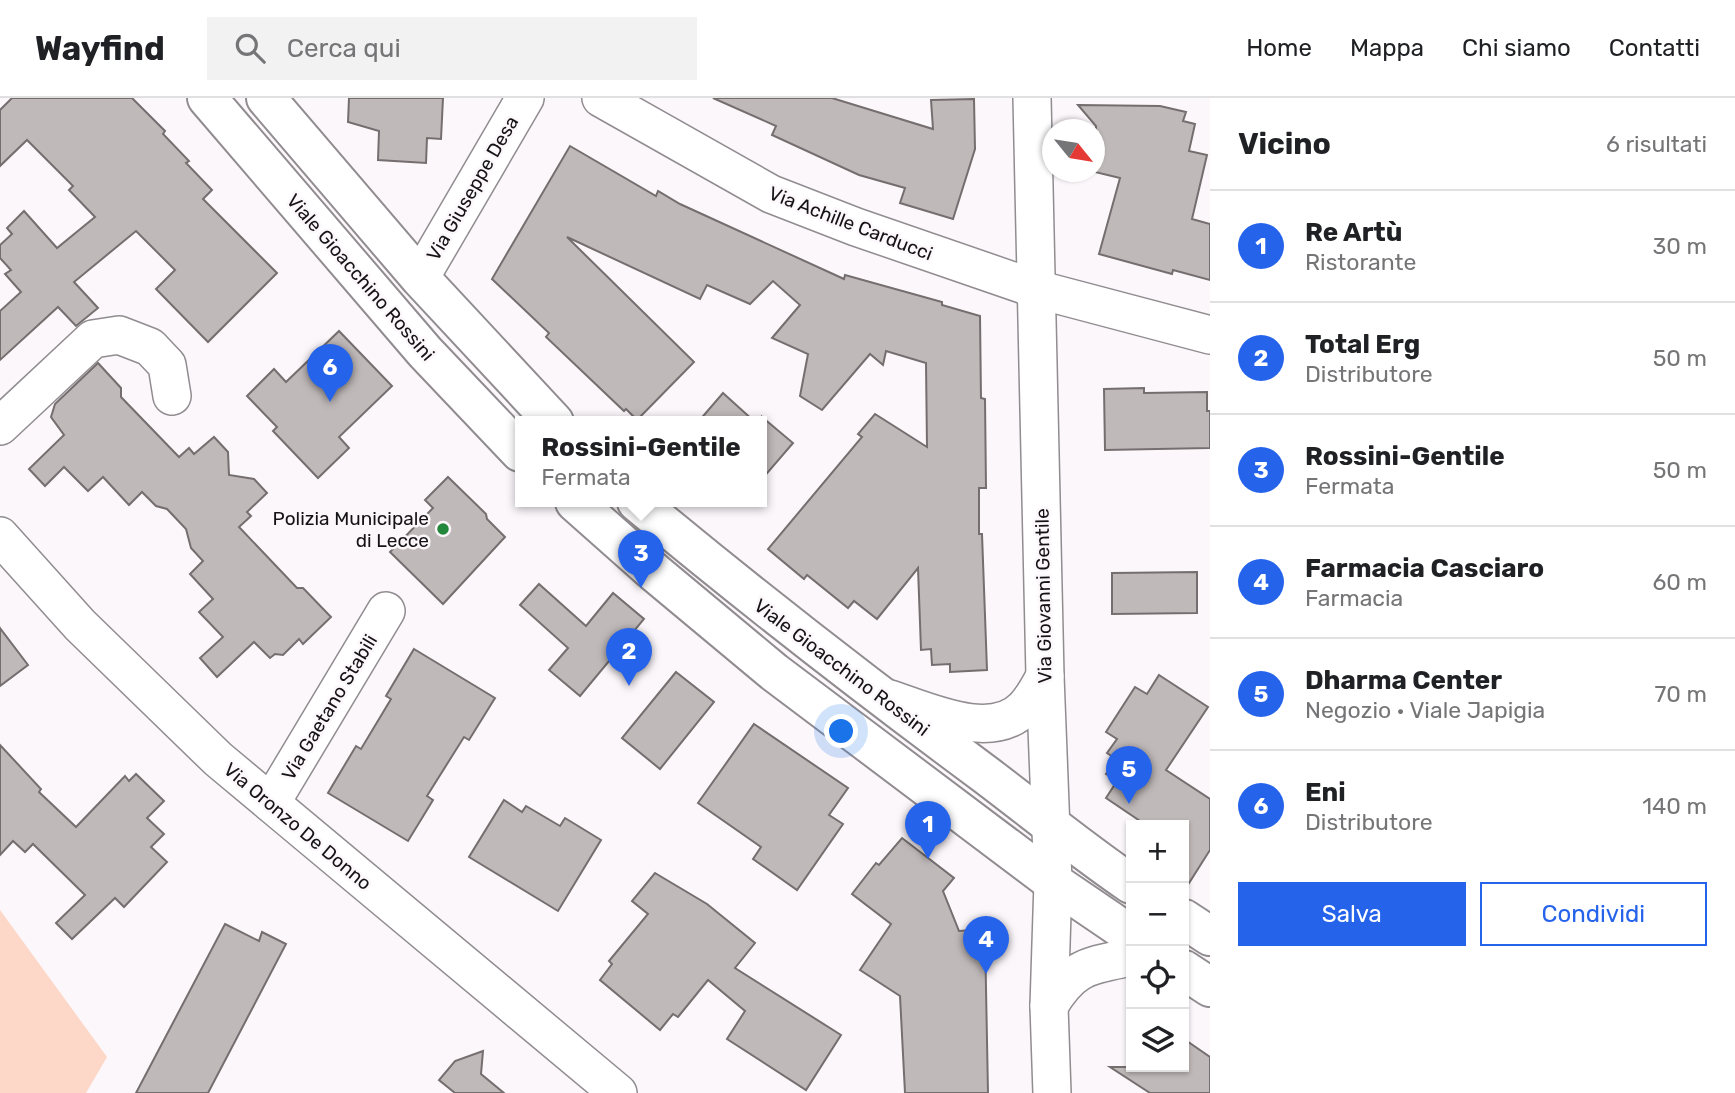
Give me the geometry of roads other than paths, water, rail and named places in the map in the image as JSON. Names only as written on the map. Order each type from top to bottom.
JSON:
[{"type":"main road","name":"Viale Gioacchino Rossini","points":[[207,98],[425,352],[515,447]]},
{"type":"main road","points":[[266,98],[420,278],[548,416]]},
{"type":"main road","points":[[581,507],[654,572],[774,671],[1052,882],[1126,932]]},
{"type":"main road","name":"Viale Gioacchino Rossini","points":[[643,507],[752,598],[1051,827],[1130,883]]},
{"type":"main road","points":[[1189,922],[1210,936]]},
{"type":"main road","points":[[1189,973],[1210,987]]},
{"type":"street","name":"Via Giuseppe Desa","points":[[420,278],[525,98]]},
{"type":"street","name":"Via Achille Carducci","points":[[601,98],[771,194],[856,227],[1036,289],[1210,335]]},
{"type":"street","name":"Via Giovanni Gentile","points":[[1032,98],[1051,827],[1049,1006],[1052,1093]]},
{"type":"street","points":[[0,426],[93,339],[119,335],[150,347],[167,365],[172,396]]},
{"type":"street","name":"Via Oronzo De Donno","points":[[0,536],[80,625],[218,759],[618,1093]]},
{"type":"street","name":"Via Gaetano Stabili","points":[[271,803],[386,611]]},
{"type":"street","points":[[879,696],[948,718],[981,724],[1001,723],[1025,708],[1045,676]]},
{"type":"street","points":[[1049,1006],[1062,985],[1080,970],[1126,958]]},
{"type":"place","name":"Eni","points":[[330,402]]},
{"type":"place","name":"Polizia Municipale di Lecce","points":[[443,529]]},
{"type":"place","name":"Rossini-Gentile","points":[[641,588]]},
{"type":"place","name":"Total Erg","points":[[629,686]]},
{"type":"place","name":"Dharma Center","points":[[1129,804]]},
{"type":"place","name":"Re Artù","points":[[928,859]]},
{"type":"place","name":"Farmacia Casciaro","points":[[986,974]]}]
